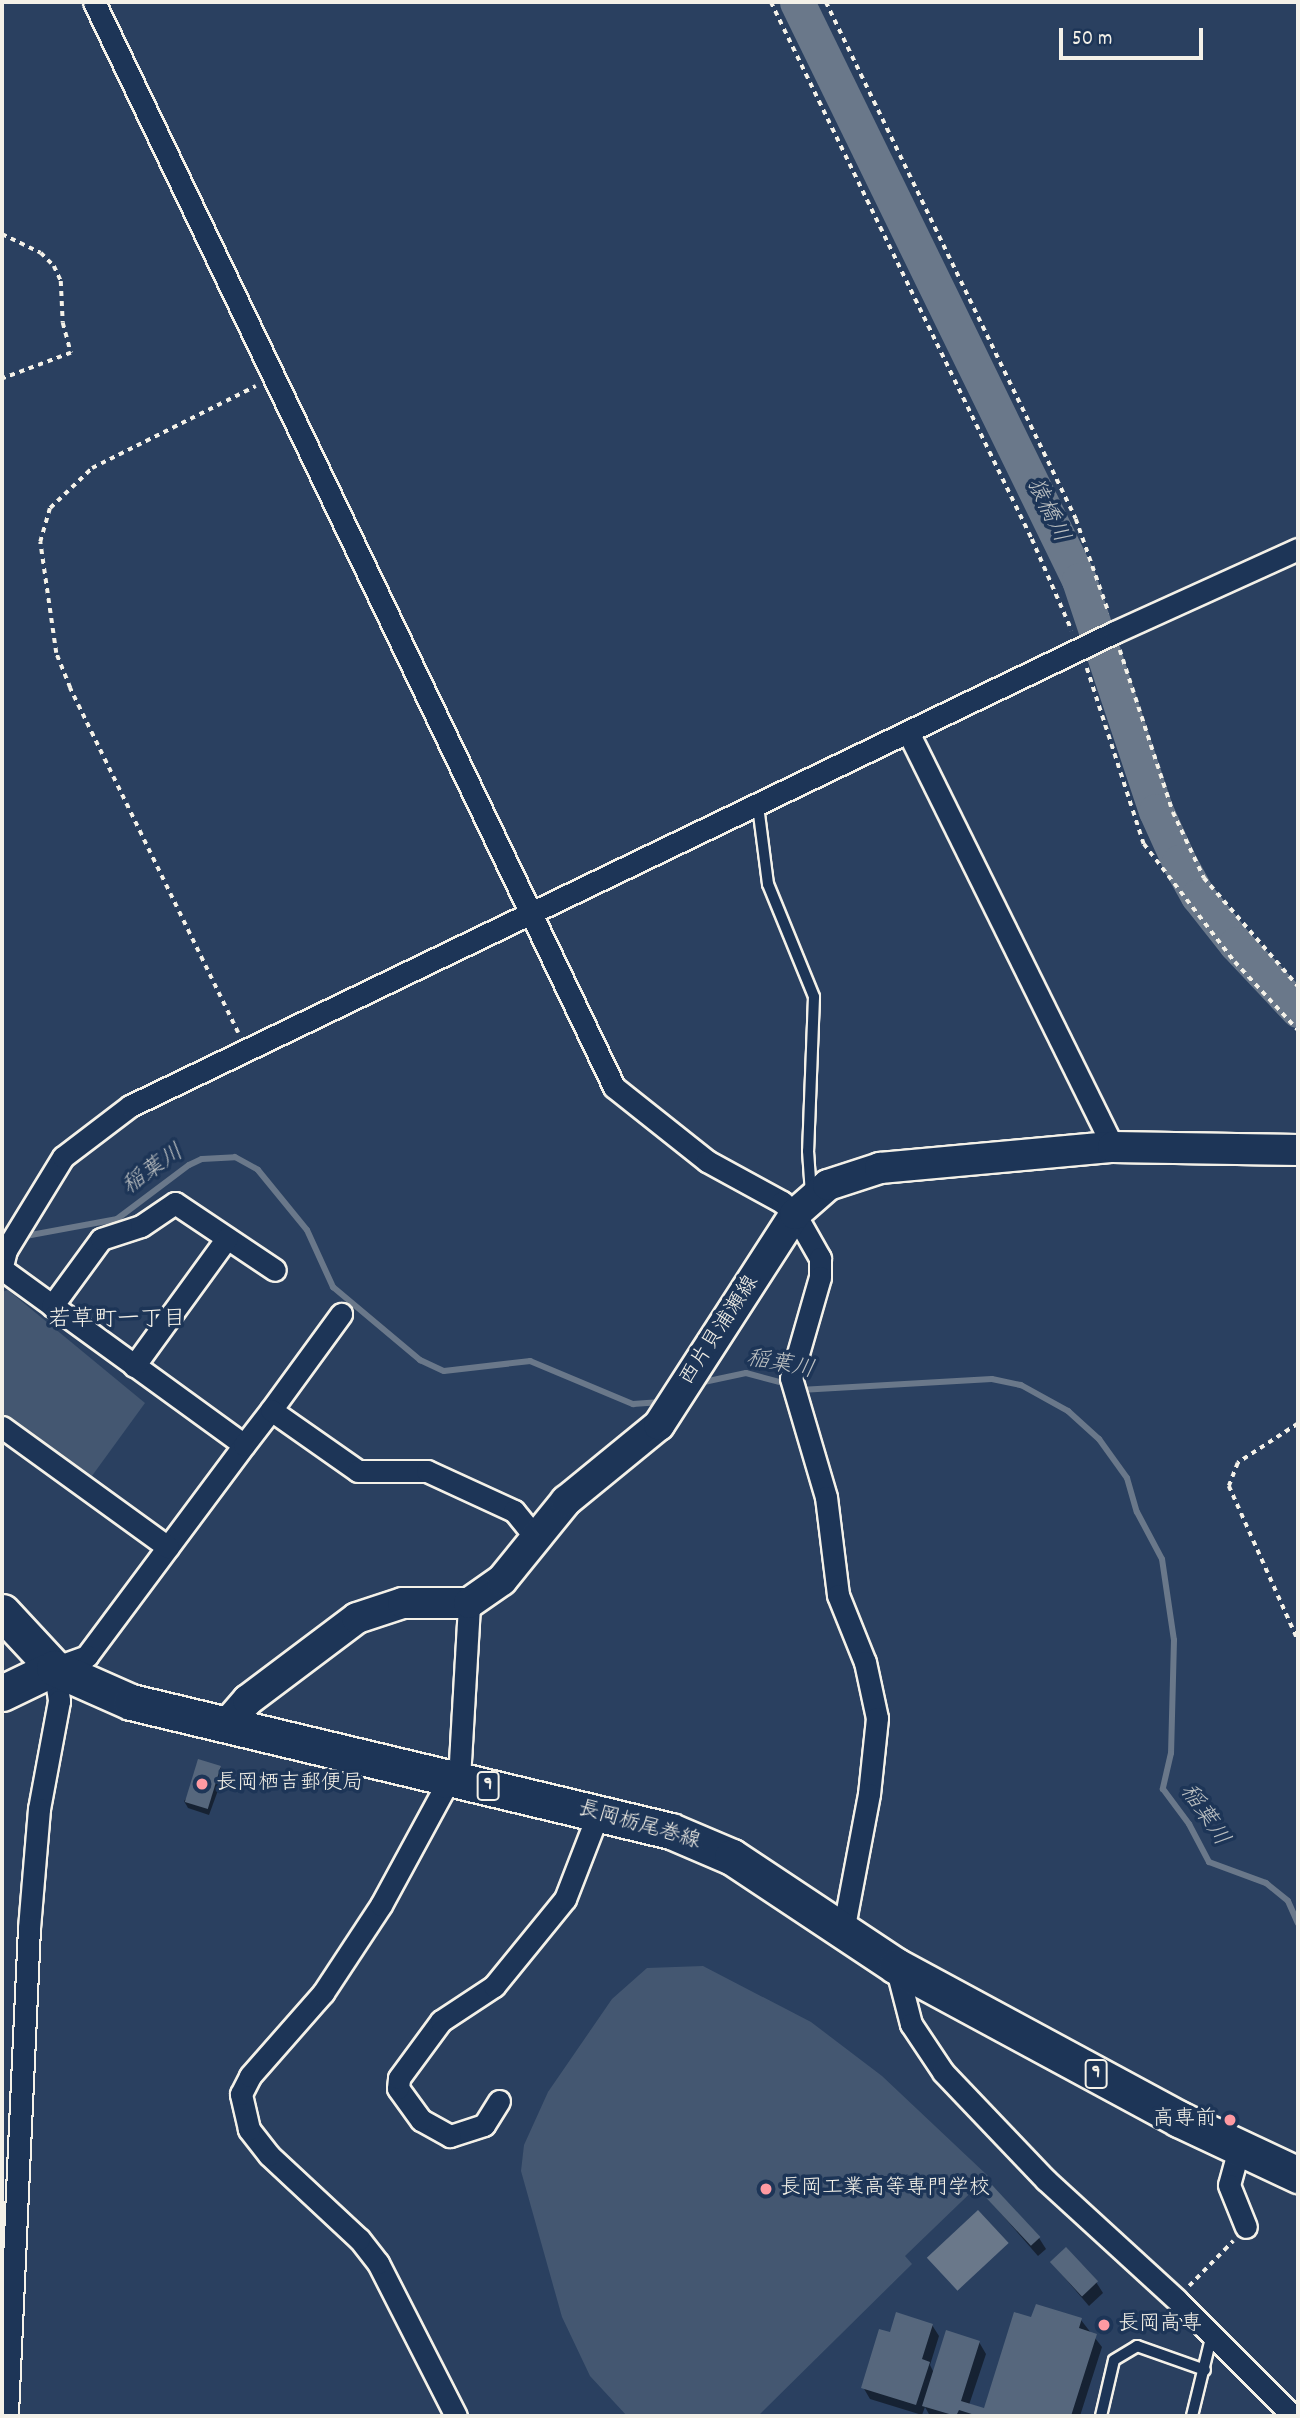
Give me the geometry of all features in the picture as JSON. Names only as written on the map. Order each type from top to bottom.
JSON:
[{"type":"main road","name":"西片貝浦瀬線","points":[[469,1603],[502,1580],[566,1501],[659,1425],[803,1205],[843,1178],[880,1168],[1113,1147],[1298,1150]]},
{"type":"main road","points":[[227,1724],[248,1700],[358,1618],[403,1603],[469,1603]]},
{"type":"main road","name":"9","points":[[2,1612],[54,1668]]},
{"type":"main road","name":"長岡栃尾巻線","points":[[54,1668],[131,1702],[459,1779],[704,1843],[896,1966],[1179,2119],[1240,2145],[1298,2175]]},
{"type":"main road","points":[[2,1693],[54,1668]]},
{"type":"street","points":[[94,2],[276,376],[614,1087],[707,1161],[803,1205],[821,1268],[796,1354],[794,1398],[826,1497],[838,1595],[869,1675],[877,1718],[869,1794],[843,1931]]},
{"type":"street","points":[[244,1444],[52,1306],[3,1262],[20,1228],[63,1157],[130,1106],[533,915],[1115,632],[1298,549]]},
{"type":"street","points":[[909,734],[1113,1147]]},
{"type":"street","points":[[52,1306],[101,1238],[141,1226],[175,1203],[275,1270]]},
{"type":"street","points":[[134,1366],[227,1238]]},
{"type":"street","points":[[7,2416],[29,1928],[38,1809],[59,1701],[54,1668],[87,1656],[341,1314]]},
{"type":"street","points":[[271,1410],[358,1471],[427,1471],[514,1511],[536,1538]]},
{"type":"street","points":[[2,1427],[168,1547]]},
{"type":"street","points":[[456,2416],[379,2263],[359,2239],[269,2155],[249,2129],[241,2094],[250,2076],[323,1993],[381,1905],[445,1787],[459,1779],[469,1603]]},
{"type":"street","points":[[499,2101],[484,2125],[450,2136],[421,2120],[398,2088],[399,2078],[441,2021],[494,1986],[565,1899],[598,1814]]},
{"type":"street","points":[[896,1966],[911,2024],[943,2072],[1046,2180],[1176,2299],[1211,2338],[1293,2416]]},
{"type":"street","points":[[1240,2145],[1228,2185],[1246,2227]]},
{"type":"lane","points":[[758,806],[768,884],[814,997],[808,1151],[803,1205]]},
{"type":"lane","points":[[1192,2416],[1211,2338]]},
{"type":"lane","points":[[1101,2416],[1114,2360],[1137,2346],[1205,2370]]},
{"type":"path","points":[[771,2],[1021,515],[1080,649],[1144,844],[1234,961],[1298,1030]]},
{"type":"path","points":[[827,2],[1076,519],[1173,813],[1204,878],[1298,986]]},
{"type":"path","points":[[2,234],[41,253],[54,266],[61,281],[63,323],[71,353],[2,379]]},
{"type":"path","points":[[247,1051],[70,688],[56,653],[40,542],[50,508],[92,468],[276,376]]},
{"type":"path","points":[[1298,1424],[1238,1463],[1229,1486],[1298,1640]]},
{"type":"path","points":[[1176,2299],[1246,2227]]},
{"type":"shaded area","points":[[8,1290],[145,1403],[89,1480],[2,1417],[2,1292]]},
{"type":"shaded area","name":"長岡工業高等専門学校","points":[[703,1966],[811,2022],[882,2076],[988,2176],[905,2256],[912,2264],[758,2416],[627,2416],[590,2376],[562,2317],[521,2171],[524,2145],[548,2092],[612,1999],[647,1968]]},
{"type":"shaded area","points":[[978,2210],[1009,2243],[957,2291],[927,2258]]},
{"type":"building","points":[[198,1759],[221,1766],[208,1809],[185,1802]]},
{"type":"building","points":[[992,2185],[1040,2237],[1031,2246],[982,2194]]},
{"type":"building","points":[[1066,2247],[1098,2281],[1082,2296],[1050,2262]]},
{"type":"building","points":[[1036,2304],[1082,2318],[1079,2328],[1097,2334],[1071,2416],[978,2416],[959,2410],[956,2416],[922,2406],[946,2330],[980,2341],[961,2401],[984,2408],[1014,2312],[1031,2317]]},
{"type":"building","points":[[896,2312],[933,2324],[922,2359],[930,2362],[916,2405],[861,2388],[879,2329],[890,2332]]},
{"type":"waterway","name":"猿橋川","points":[[797,2],[1079,580],[1156,811],[1179,862],[1198,896],[1236,944],[1298,1010]]},
{"type":"waterway","name":"稲葉川","points":[[20,1237],[117,1219],[189,1165],[202,1159],[235,1157],[258,1170],[307,1230],[333,1287],[420,1360],[444,1371],[530,1361],[633,1404],[661,1402]]},
{"type":"waterway","name":"稲葉川","points":[[699,1383],[746,1373],[787,1384]]},
{"type":"waterway","name":"稲葉川","points":[[800,1390],[992,1379],[1021,1385],[1068,1411],[1099,1439],[1127,1478],[1137,1512],[1162,1559],[1174,1640],[1171,1753],[1163,1789],[1189,1824],[1209,1862],[1266,1883],[1288,1901],[1298,1923]]},
{"type":"place","name":"長岡栖吉郵便局","points":[[202,1784]]},
{"type":"place","name":"高専前","points":[[1230,2120]]},
{"type":"place","name":"長岡工業高等専門学校","points":[[766,2189]]},
{"type":"place","name":"長岡高専","points":[[1104,2325]]},
{"type":"district","name":"若草町一丁目","points":[[117,1321]]}]
